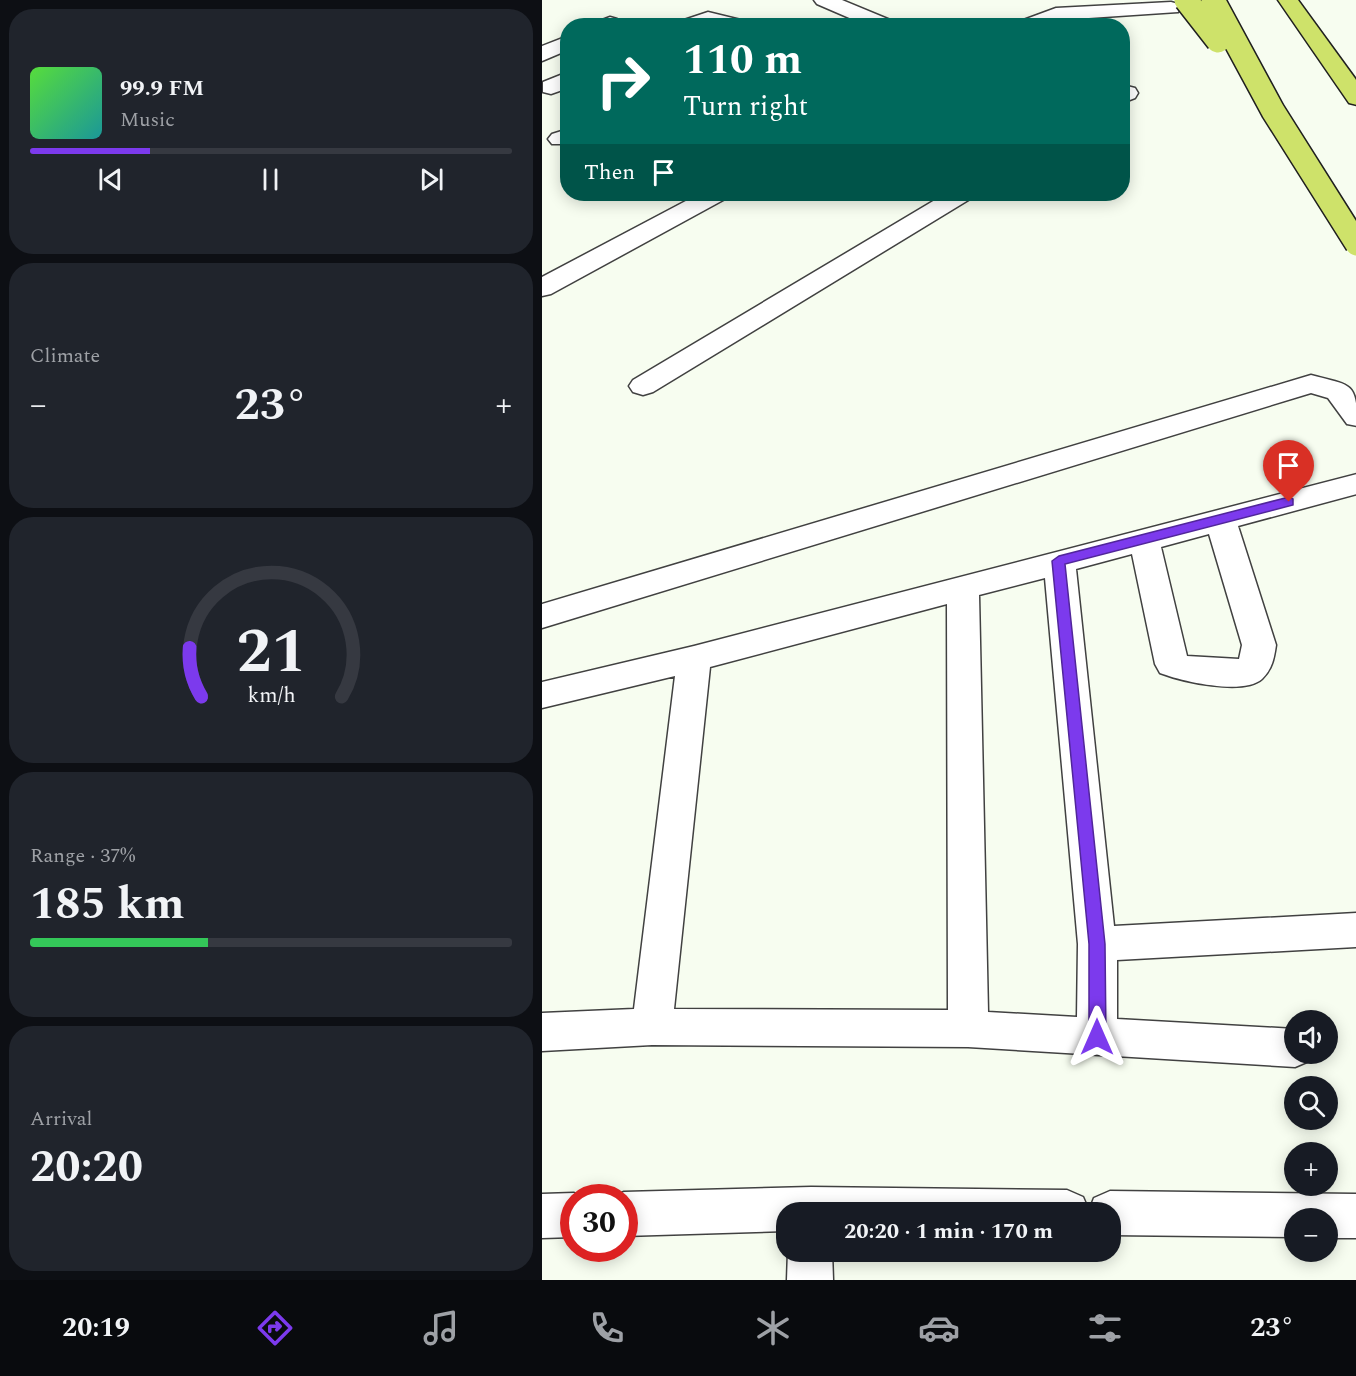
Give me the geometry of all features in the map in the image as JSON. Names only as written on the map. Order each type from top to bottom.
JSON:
[{"type":"highway","points":[[1213,0],[1273,111],[1356,244]]},
{"type":"highway","points":[[1288,0],[1356,98]]},
{"type":"highway","points":[[1298,0],[1313,34]]},
{"type":"highway","points":[[1170,4],[1273,111]]},
{"type":"street","points":[[824,0],[868,18]]},
{"type":"street","points":[[1046,18],[1056,14],[1170,4]]},
{"type":"street","points":[[542,54],[560,46]]},
{"type":"street","points":[[542,288],[703,201]]},
{"type":"street","points":[[643,386],[949,201]]},
{"type":"street","points":[[542,616],[1311,384],[1338,392],[1356,417]]},
{"type":"street","points":[[542,695],[694,659],[963,586],[1356,484]]},
{"type":"street","points":[[1144,539],[1172,664],[1184,669],[1203,672],[1248,672],[1257,662],[1259,645],[1220,519]]},
{"type":"street","points":[[1059,561],[1097,944],[1097,1037]]},
{"type":"street","points":[[963,586],[968,1029]]},
{"type":"street","points":[[652,1027],[694,659]]},
{"type":"street","points":[[1097,944],[1356,930]]},
{"type":"street","points":[[542,1032],[652,1027],[968,1029],[1284,1047]]},
{"type":"street","points":[[1121,1213],[1356,1216]]},
{"type":"street","points":[[542,1216],[560,1215]]},
{"type":"street","points":[[638,1215],[776,1222]]},
{"type":"street","points":[[810,1262],[810,1280]]},
{"type":"route","points":[[1097,1037],[1097,944],[1059,561],[1289,502]]}]
